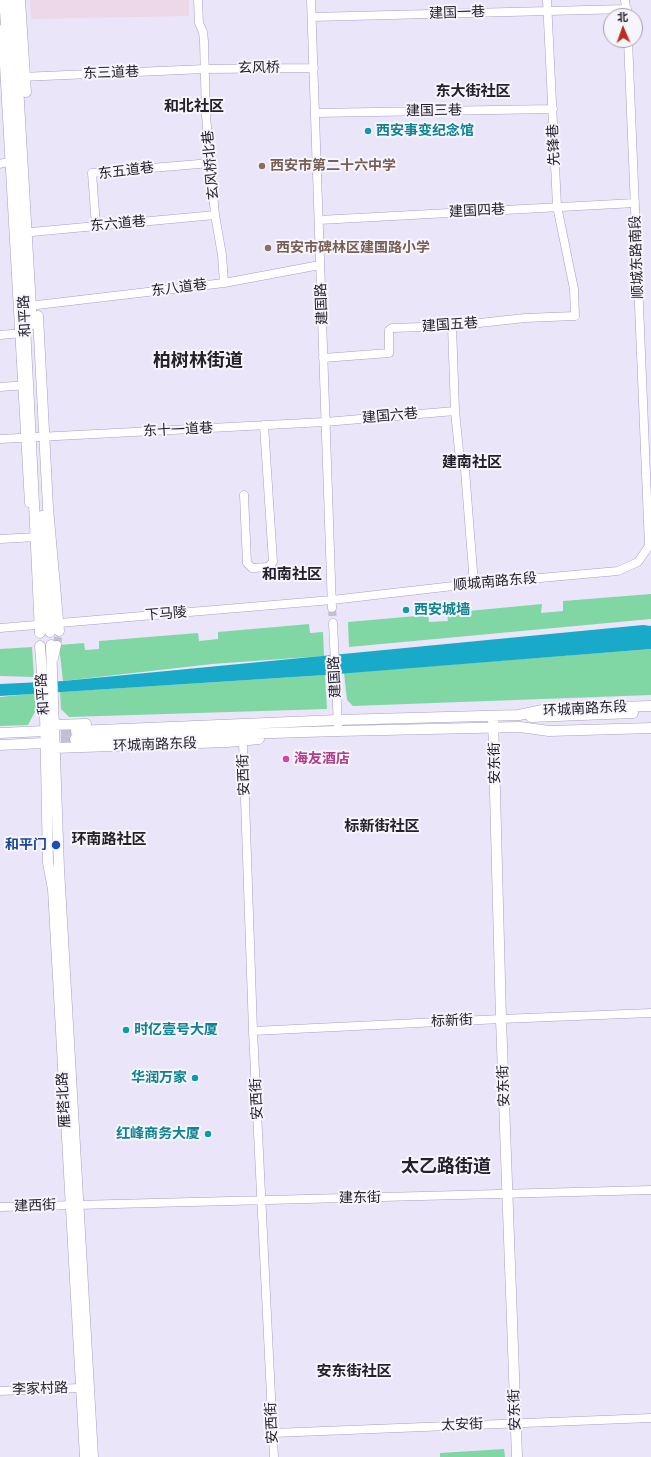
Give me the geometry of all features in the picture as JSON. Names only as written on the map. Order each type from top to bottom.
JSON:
[{"type":"main road","name":"和平路","points":[[4,0],[3,24],[8,36],[13,160],[27,233],[22,333],[25,386],[34,438],[49,628]]},
{"type":"main road","name":"和平路","points":[[13,0],[21,77],[34,438],[35,540],[49,628]]},
{"type":"main road","points":[[20,0],[21,77]]},
{"type":"main road","points":[[27,233],[37,305],[34,438]]},
{"type":"main road","name":"和平路","points":[[44,743],[49,728],[46,669],[49,645]]},
{"type":"main road","name":"环城南路东段","points":[[519,716],[547,709],[651,706]]},
{"type":"main road","name":"环城南路东段","points":[[0,745],[44,743],[54,748],[243,741],[338,720],[651,713]]},
{"type":"main road","name":"安东街","points":[[494,716],[501,1019],[517,1457]]},
{"type":"main road","name":"环城南路东段","points":[[0,732],[230,718],[338,731],[494,728],[651,722]]},
{"type":"main road","name":"环城南路东段","points":[[75,735],[309,727]]},
{"type":"main road","name":"环城南路东段","points":[[520,727],[549,731],[651,728]]},
{"type":"main road","name":"雁塔北路","points":[[49,728],[54,748],[74,1204],[80,1388],[85,1457]]},
{"type":"main road","name":"雁塔北路","points":[[44,743],[48,863],[53,889],[93,1457]]},
{"type":"street","name":"玄风桥北巷","points":[[198,0],[199,23],[203,32],[204,41],[206,116],[210,163],[222,255],[224,283]]},
{"type":"street","name":"建国路","points":[[311,0],[332,604]]},
{"type":"street","name":"先锋巷","points":[[547,0],[557,206],[574,289]]},
{"type":"street","name":"建国一巷","points":[[312,17],[548,10],[603,11]]},
{"type":"street","name":"顺城东路南段","points":[[628,48],[649,546]]},
{"type":"street","name":"玄风桥","points":[[205,69],[314,68]]},
{"type":"street","name":"东三道巷","points":[[21,77],[205,69]]},
{"type":"street","name":"建国三巷","points":[[315,113],[553,109]]},
{"type":"street","points":[[0,164],[13,160],[22,333],[0,335]]},
{"type":"street","name":"东五道巷","points":[[96,226],[92,173],[210,163]]},
{"type":"street","name":"建国四巷","points":[[319,220],[635,203]]},
{"type":"street","name":"东六道巷","points":[[27,233],[216,215]]},
{"type":"street","name":"东八道巷","points":[[37,305],[224,283],[320,266]]},
{"type":"street","name":"建国五巷","points":[[323,358],[389,354],[389,330],[392,328],[452,326],[525,318],[575,316],[574,289]]},
{"type":"street","points":[[452,326],[458,451],[465,470],[474,584]]},
{"type":"street","points":[[0,387],[25,386]]},
{"type":"street","name":"建国六巷","points":[[326,422],[455,411]]},
{"type":"street","name":"东十一道巷","points":[[0,439],[326,422]]},
{"type":"street","points":[[244,495],[247,563],[252,568],[268,567],[273,562],[264,425]]},
{"type":"street","points":[[0,539],[35,540]]},
{"type":"street","name":"顺城南路东段","points":[[332,604],[474,584],[618,571],[638,562],[649,546]]},
{"type":"street","name":"下马陵","points":[[0,628],[49,628],[332,604]]},
{"type":"street","name":"建国路","points":[[333,623],[338,731]]},
{"type":"street","points":[[46,669],[49,645]]},
{"type":"street","name":"安西街","points":[[243,741],[253,1031],[274,1457]]},
{"type":"street","name":"标新街","points":[[253,1031],[651,1013]]},
{"type":"street","name":"建东街","points":[[74,1204],[651,1190]]},
{"type":"street","name":"建西街","points":[[0,1207],[74,1204]]},
{"type":"street","name":"李家村路","points":[[0,1391],[80,1388]]},
{"type":"street","name":"太安街","points":[[273,1434],[651,1418]]},
{"type":"shaded area","points":[[30,0],[189,0],[189,16],[31,19]]},
{"type":"green space","points":[[651,594],[651,619],[349,647],[348,622],[428,615],[429,622],[448,621],[447,613],[542,604],[541,613],[563,611],[563,601]]},
{"type":"green space","points":[[309,624],[310,633],[323,632],[324,656],[212,664],[63,681],[59,645],[84,643],[85,650],[99,649],[99,641],[198,633],[199,641],[218,639],[218,632]]},
{"type":"green space","points":[[32,647],[34,677],[0,676],[0,649]]},
{"type":"green space","points":[[651,649],[651,695],[353,706],[347,700],[344,673]]},
{"type":"green space","points":[[325,675],[327,709],[69,717],[61,709],[60,692]]},
{"type":"green space","points":[[37,693],[37,708],[28,725],[0,726],[0,697]]},
{"type":"green space","points":[[504,1449],[505,1457],[440,1457],[440,1453]]},
{"type":"water","points":[[643,625],[651,626],[651,649],[325,675],[0,696],[0,684],[63,681]]},
{"type":"tunnel","points":[[332,608],[333,623]]},
{"type":"tunnel","points":[[57,645],[59,631]]},
{"type":"tunnel","points":[[46,732],[76,731]]},
{"type":"tunnel","points":[[46,741],[75,739]]},
{"type":"place","name":"西安事变纪念馆","points":[[368,131]]},
{"type":"place","name":"西安市第二十六中学","points":[[262,166]]},
{"type":"place","name":"西安市碑林区建国路小学","points":[[268,248]]},
{"type":"place","name":"西安城墙","points":[[406,610]]},
{"type":"place","name":"海友酒店","points":[[286,759]]},
{"type":"place","name":"和平门","points":[[56,845]]},
{"type":"place","name":"时亿壹号大厦","points":[[126,1030]]},
{"type":"place","name":"华润万家","points":[[195,1078]]},
{"type":"place","name":"红峰商务大厦","points":[[208,1134]]},
{"type":"district","name":"东大街社区","points":[[473,92]]},
{"type":"district","name":"和北社区","points":[[194,107]]},
{"type":"district","name":"柏树林街道","points":[[198,361]]},
{"type":"district","name":"建南社区","points":[[472,463]]},
{"type":"district","name":"和南社区","points":[[292,575]]},
{"type":"district","name":"标新街社区","points":[[382,827]]},
{"type":"district","name":"环南路社区","points":[[109,840]]},
{"type":"district","name":"太乙路街道","points":[[446,1167]]},
{"type":"district","name":"安东街社区","points":[[354,1372]]}]
